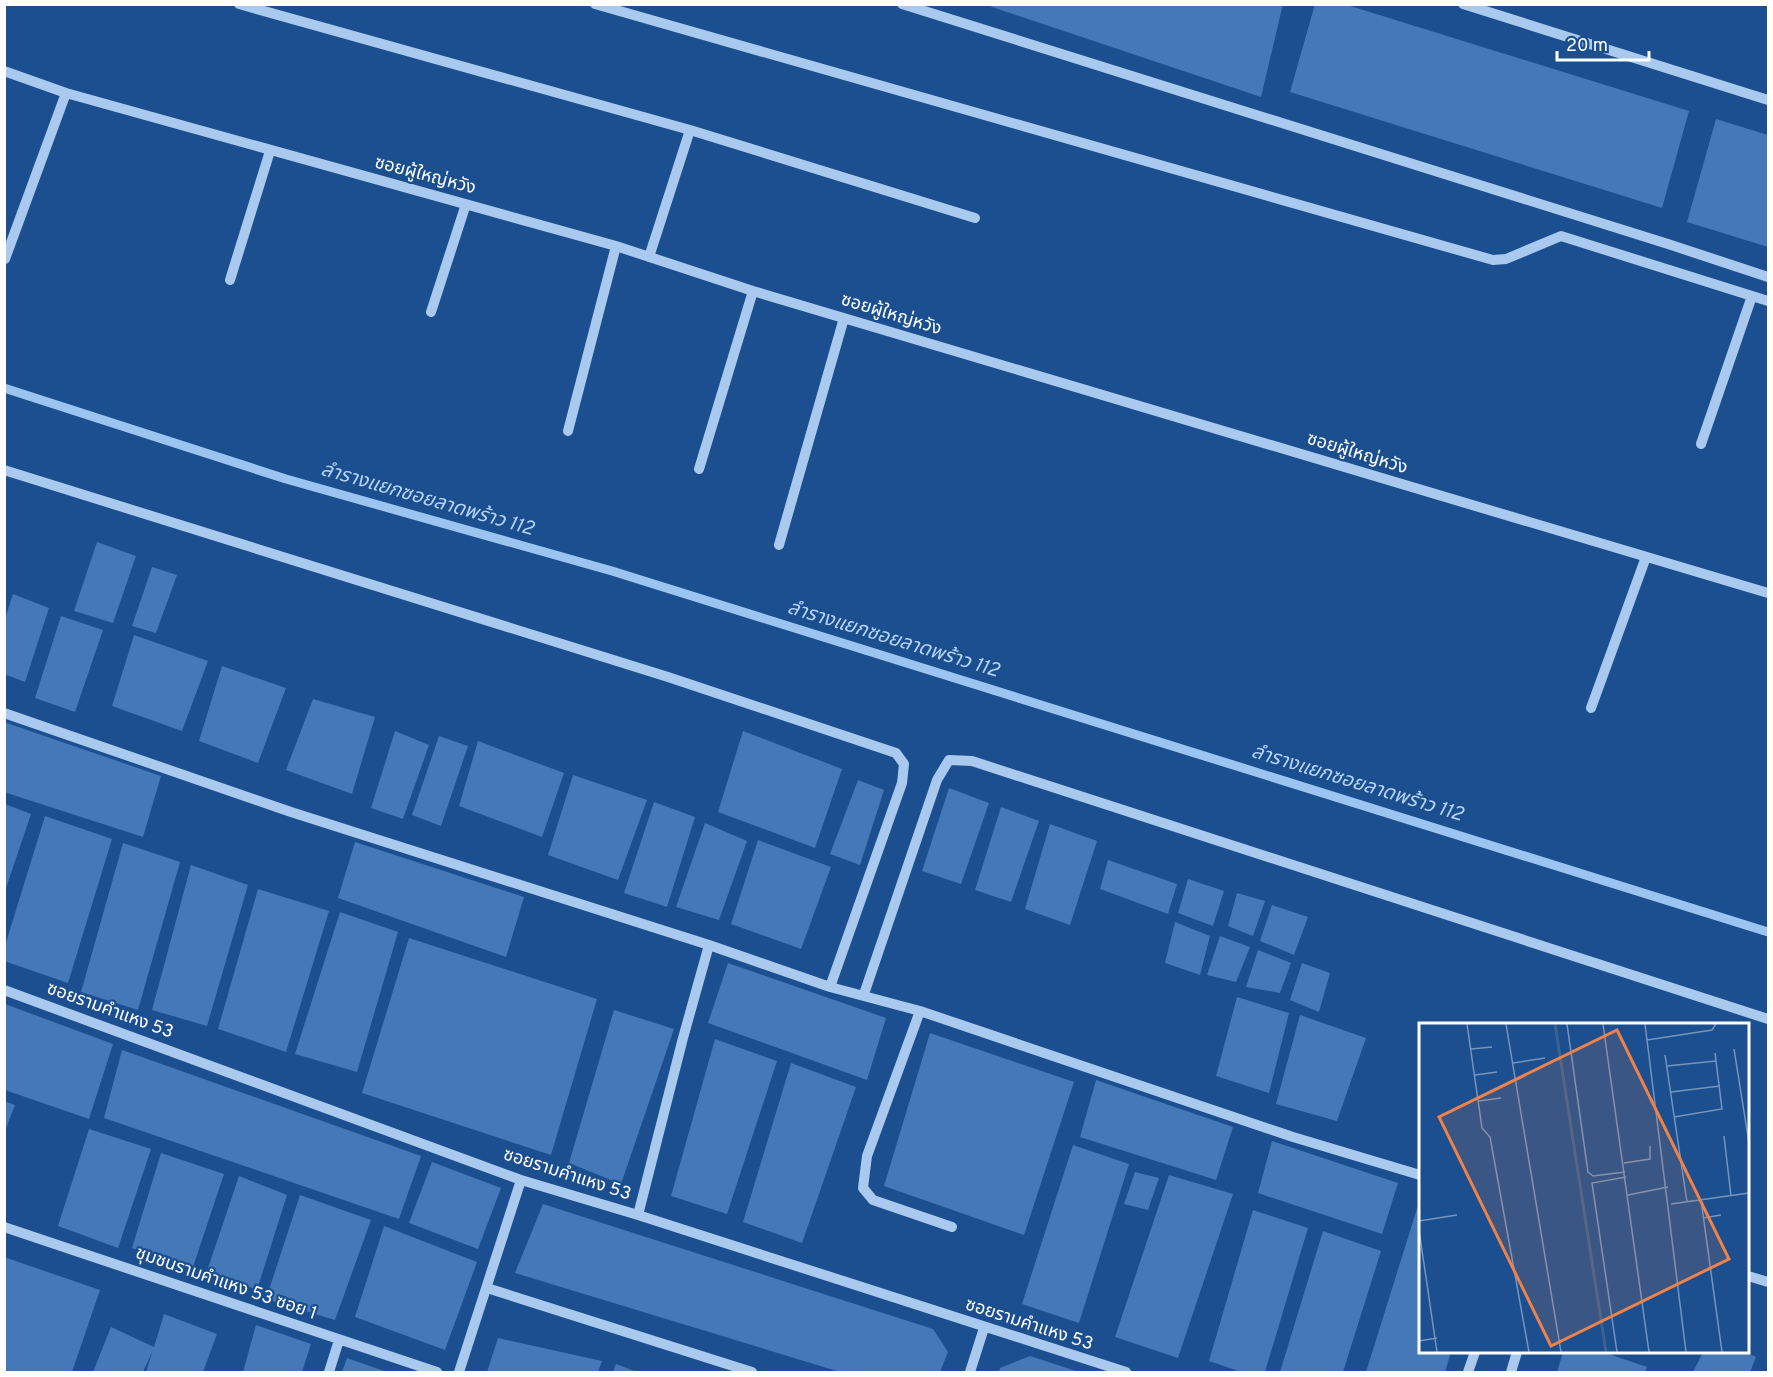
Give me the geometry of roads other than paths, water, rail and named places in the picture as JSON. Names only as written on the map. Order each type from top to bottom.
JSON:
[{"type":"street","points":[[239,4],[690,130],[975,218]]},
{"type":"street","points":[[595,4],[1493,260],[1506,259],[1561,236],[1768,301]]},
{"type":"street","points":[[902,4],[1768,277]]},
{"type":"street","points":[[1463,4],[1768,100]]},
{"type":"street","name":"ซอยผู้ใหญ่หวัง","points":[[4,71],[66,93],[616,246],[753,291],[1768,593]]},
{"type":"street","points":[[5,259],[66,93]]},
{"type":"street","points":[[649,257],[690,130]]},
{"type":"street","points":[[230,280],[270,151]]},
{"type":"street","points":[[431,312],[466,204]]},
{"type":"street","points":[[568,431],[616,246]]},
{"type":"street","points":[[699,469],[753,291]]},
{"type":"street","points":[[1701,444],[1752,296]]},
{"type":"street","points":[[779,545],[844,318]]},
{"type":"street","points":[[4,470],[623,663],[896,753],[904,764],[902,783],[830,987]]},
{"type":"street","points":[[1591,708],[1646,557]]},
{"type":"street","points":[[4,713],[291,812],[710,945],[830,987],[864,994],[920,1011],[1293,1137],[1419,1175]]},
{"type":"street","points":[[864,994],[937,780],[949,760],[972,761],[1768,1019]]},
{"type":"street","points":[[638,1215],[683,1038],[710,945]]},
{"type":"street","name":"ซอยรามคำแหง 53","points":[[4,990],[521,1180],[638,1215],[1126,1372]]},
{"type":"street","points":[[920,1011],[867,1156],[863,1188],[873,1200],[952,1227]]},
{"type":"street","points":[[459,1372],[521,1180]]},
{"type":"street","name":"ชุมชนรามคำแหง 53 ซอย 1","points":[[4,1227],[437,1372]]},
{"type":"street","points":[[1749,1276],[1768,1282]]},
{"type":"street","points":[[487,1288],[752,1372]]},
{"type":"street","points":[[970,1372],[984,1328]]},
{"type":"street","points":[[329,1372],[339,1340]]},
{"type":"street","points":[[1468,1372],[1474,1353]]},
{"type":"street","points":[[1511,1372],[1517,1353]]},
{"type":"waterway","name":"ลำรางแยกซอยลาดพร้าว 112","points":[[4,388],[286,479],[612,571],[1768,932]]}]
